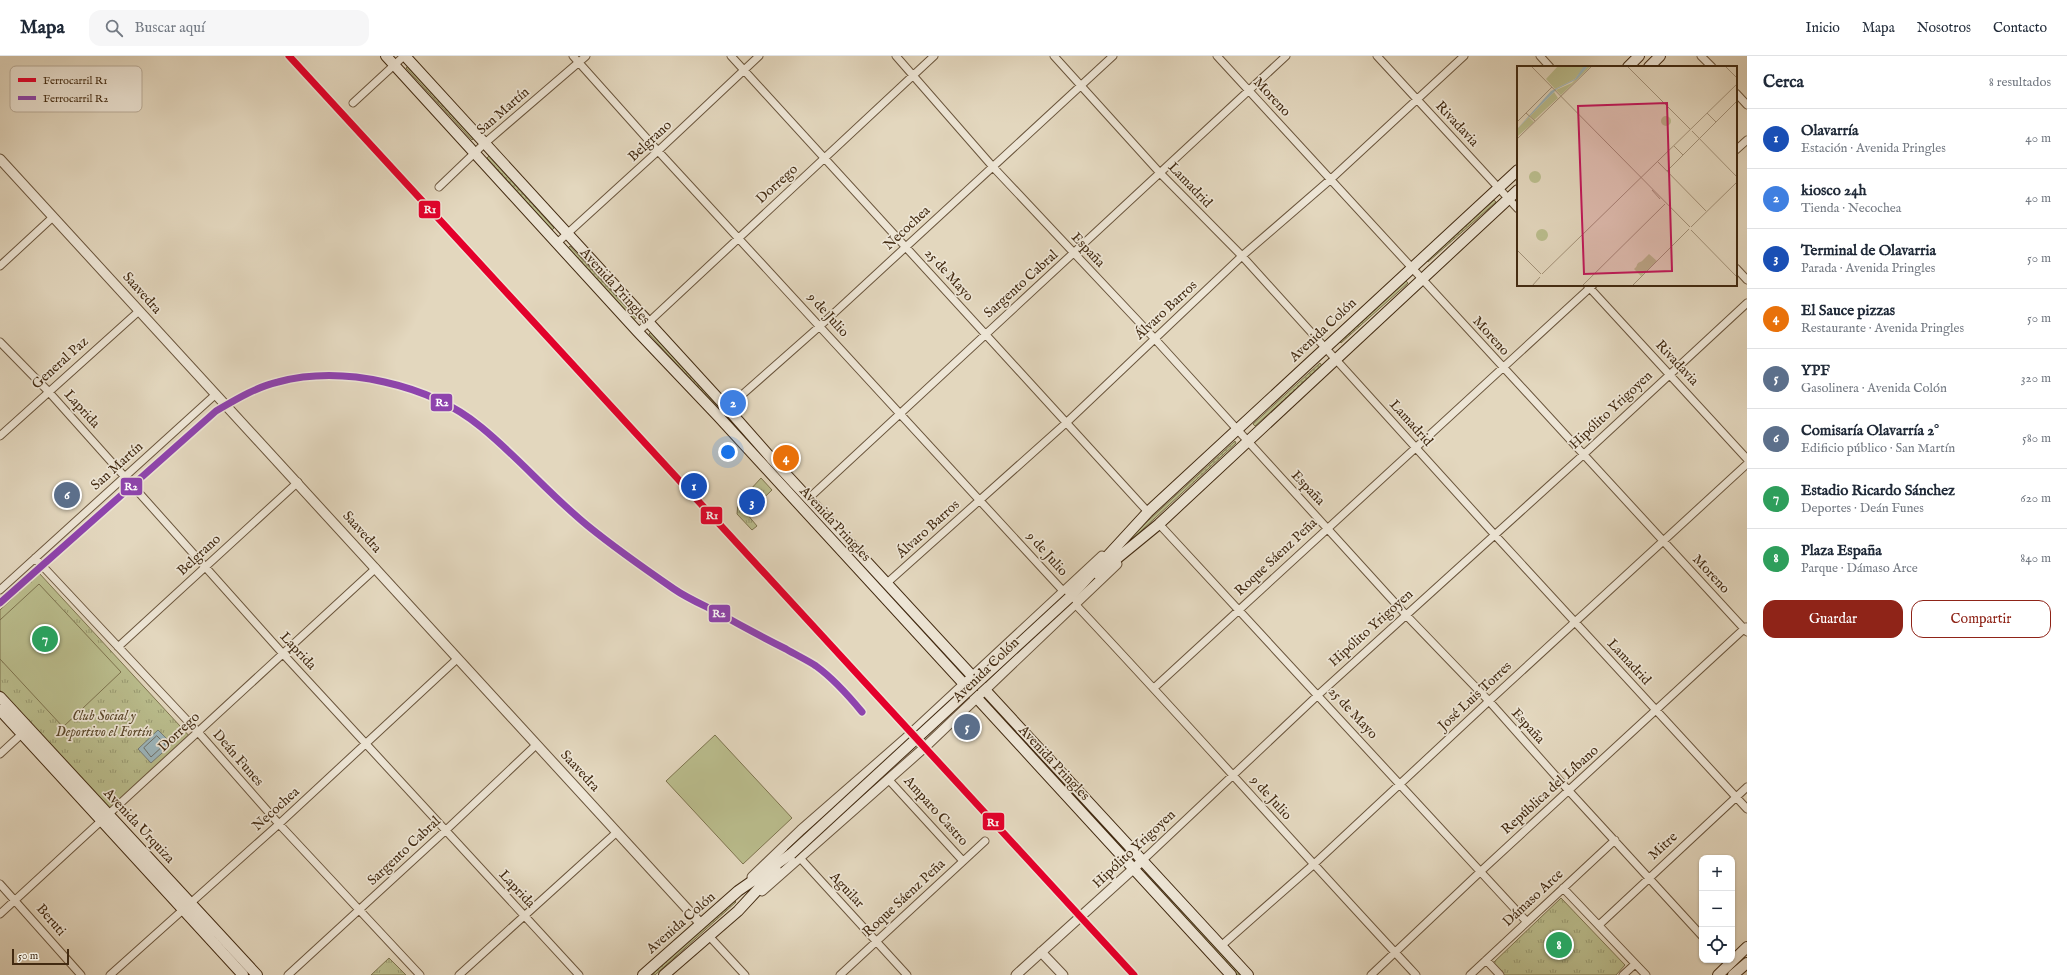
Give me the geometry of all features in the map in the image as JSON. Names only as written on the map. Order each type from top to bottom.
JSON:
[{"type":"main road","name":"Avenida Pringles","points":[[386,56],[638,332],[718,416],[963,685],[1231,975]]},
{"type":"main road","name":"Avenida Pringles","points":[[404,56],[728,408],[808,499],[887,583],[971,677],[985,690],[1248,975]]},
{"type":"main road","points":[[1629,66],[1639,56]]},
{"type":"main road","points":[[1650,66],[1660,56]]},
{"type":"main road","name":"Avenida Colón","points":[[1069,598],[1148,512],[1412,266],[1517,171]]},
{"type":"main road","name":"Avenida Colón","points":[[664,975],[738,911],[1069,598],[1159,524],[1517,191]]},
{"type":"main road","name":"Avenida Urquiza","points":[[0,697],[25,731],[105,818],[187,906],[257,975]]},
{"type":"main road","name":"Avenida Urquiza","points":[[0,710],[25,731]]},
{"type":"main road","name":"Avenida Colón","points":[[643,975],[738,891],[796,856]]},
{"type":"main road","name":"Avenida Urquiza","points":[[187,906],[243,975]]},
{"type":"main road","points":[[1735,956],[1747,947]]},
{"type":"main road","points":[[1718,975],[1726,963]]},
{"type":"main road","points":[[1735,974],[1747,963]]},
{"type":"street","points":[[353,103],[404,56]]},
{"type":"street","name":"9 de Julio","points":[[573,56],[899,414],[1154,688],[1313,865],[1416,975]]},
{"type":"street","name":"San Martín","points":[[439,187],[485,143],[586,56]]},
{"type":"street","name":"25 de Mayo","points":[[731,56],[1148,512]]},
{"type":"street","name":"Belgrano","points":[[557,243],[759,56]]},
{"type":"street","name":"España","points":[[896,56],[993,167],[1073,254],[1154,338],[1237,429],[1247,443],[1406,615],[1489,701],[1568,791],[1615,840],[1699,933]]},
{"type":"street","name":"Dorrego","points":[[638,332],[647,321],[934,56]]},
{"type":"street","name":"Lamadrid","points":[[1054,56],[1160,173],[1242,256],[1415,448],[1747,808]]},
{"type":"street","name":"Necochea","points":[[718,416],[820,326],[1112,56]]},
{"type":"street","name":"Moreno","points":[[1217,56],[1412,266],[1502,368],[1663,542],[1746,629]]},
{"type":"street","name":"Sargento Cabral","points":[[808,499],[1286,56]]},
{"type":"street","name":"Rivadavia","points":[[1377,56],[1517,208]]},
{"type":"street","name":"Álvaro Barros","points":[[887,583],[1066,423],[1242,256],[1331,179],[1464,56]]},
{"type":"street","points":[[1540,56],[1549,66]]},
{"type":"street","points":[[1701,56],[1711,66]]},
{"type":"street","points":[[1737,94],[1747,105]]},
{"type":"street","points":[[1737,149],[1747,140]]},
{"type":"street","name":"Saavedra","points":[[0,159],[298,482],[457,659],[701,924]]},
{"type":"street","points":[[0,266],[53,216]]},
{"type":"street","points":[[1737,269],[1747,280]]},
{"type":"street","name":"Rivadavia","points":[[1590,286],[1747,459]]},
{"type":"street","name":"Roque Sáenz Peña","points":[[1154,688],[1590,286]]},
{"type":"street","name":"Hipólito Yrigoyen","points":[[1016,975],[1133,870],[1318,695],[1583,455],[1747,303]]},
{"type":"street","name":"General Paz","points":[[0,436],[48,391],[139,311]]},
{"type":"street","name":"Laprida","points":[[0,342],[48,391],[124,478],[284,655],[367,743],[445,831],[526,916],[579,975]]},
{"type":"street","name":"San Martín","points":[[0,590],[216,394]]},
{"type":"street","name":"José Luis Torres","points":[[1221,946],[1313,865],[1575,621],[1747,464]]},
{"type":"street","name":"Belgrano","points":[[118,647],[298,482]]},
{"type":"street","name":"25 de Mayo","points":[[1159,524],[1401,783],[1480,872],[1527,922]]},
{"type":"street","name":"Deán Funes","points":[[35,558],[198,732],[279,824],[420,975]]},
{"type":"street","name":"Dorrego","points":[[0,914],[284,655],[376,568]]},
{"type":"street","name":"Avenida Colón","points":[[738,891],[801,830],[898,746],[971,677],[1069,598]]},
{"type":"street","name":"Avenida Colón","points":[[796,856],[925,747],[985,690],[1069,598]]},
{"type":"street","name":"República del Líbano","points":[[1371,975],[1480,872],[1746,629]]},
{"type":"street","name":"Necochea","points":[[110,975],[279,824],[457,659]]},
{"type":"street","points":[[0,754],[25,731]]},
{"type":"street","name":"Sargento Cabral","points":[[288,975],[359,911],[536,745]]},
{"type":"street","name":"Amparo Castro","points":[[888,779],[963,861]]},
{"type":"street","name":"Mitre","points":[[1598,925],[1747,787]]},
{"type":"street","points":[[459,975],[526,916],[617,832]]},
{"type":"street","name":"Roque Sáenz Peña","points":[[840,975],[985,840]]},
{"type":"street","name":"Dámaso Arce","points":[[1470,975],[1615,840]]},
{"type":"street","name":"Aguilar","points":[[796,856],[877,941],[907,975]]},
{"type":"street","name":"Beruti","points":[[0,884],[16,900],[81,975]]},
{"type":"street","points":[[1563,888],[1646,975]]},
{"type":"street","points":[[709,936],[745,975]]},
{"type":"street","points":[[1041,952],[1062,975]]},
{"type":"street","points":[[1486,960],[1500,975]]},
{"type":"street","points":[[1726,963],[1735,974]]},
{"type":"street","points":[[1623,975],[1635,964]]},
{"type":"green space","points":[[408,66],[474,138],[472,140],[406,68]]},
{"type":"green space","points":[[489,156],[554,228],[552,230],[487,158]]},
{"type":"green space","points":[[1494,200],[1496,202],[1428,262],[1427,260]]},
{"type":"green space","points":[[570,246],[636,318],[633,320],[568,248]]},
{"type":"green space","points":[[1406,281],[1408,283],[1341,343],[1339,341]]},
{"type":"green space","points":[[651,332],[717,404],[715,406],[649,334]]},
{"type":"green space","points":[[1320,363],[1322,366],[1255,426],[1253,424]]},
{"type":"green space","points":[[1235,441],[1236,443],[1127,544],[1125,542]]},
{"type":"green space","points":[[761,478],[772,490],[747,514],[757,526],[752,530],[737,514],[738,503]]},
{"type":"green space","name":"Club Social y Deportivo el Fortín","points":[[39,573],[192,739],[112,813],[0,690],[0,610]]},
{"type":"green space","points":[[39,584],[121,672],[63,727],[0,659],[0,620]]},
{"type":"green space","points":[[893,596],[958,668],[956,670],[891,598]]},
{"type":"green space","points":[[989,703],[1136,860],[1134,862],[986,705]]},
{"type":"green space","points":[[715,735],[792,818],[743,864],[666,781]]},
{"type":"green space","points":[[1145,872],[1242,975],[1237,975],[1143,874]]},
{"type":"green space","points":[[1561,898],[1625,965],[1616,975],[1504,975],[1493,963]]},
{"type":"green space","points":[[734,900],[736,902],[655,975],[651,975]]},
{"type":"green space","points":[[389,958],[406,975],[371,975]]},
{"type":"water","points":[[158,730],[172,744],[151,763],[138,749]]},
{"type":"rail line","name":"R1","points":[[289,56],[1134,975]]},
{"type":"rail line","name":"R2","points":[[0,603],[216,411],[254,390],[278,382],[303,377],[357,377],[411,389],[436,399],[460,412],[495,439],[560,502],[619,550],[684,595],[816,666],[829,676],[862,712]]},
{"type":"place","name":"kiosco 24h","points":[[733,403]]},
{"type":"place","name":"El Sauce pizzas","points":[[786,458]]},
{"type":"place","name":"Olavarría","points":[[694,486]]},
{"type":"place","name":"Comisaría Olavarría 2°","points":[[67,495]]},
{"type":"place","name":"Terminal de Olavarria","points":[[752,502]]},
{"type":"place","name":"Estadio Ricardo Sánchez","points":[[45,639]]},
{"type":"place","name":"YPF","points":[[967,727]]},
{"type":"place","name":"Plaza España","points":[[1559,945]]}]
